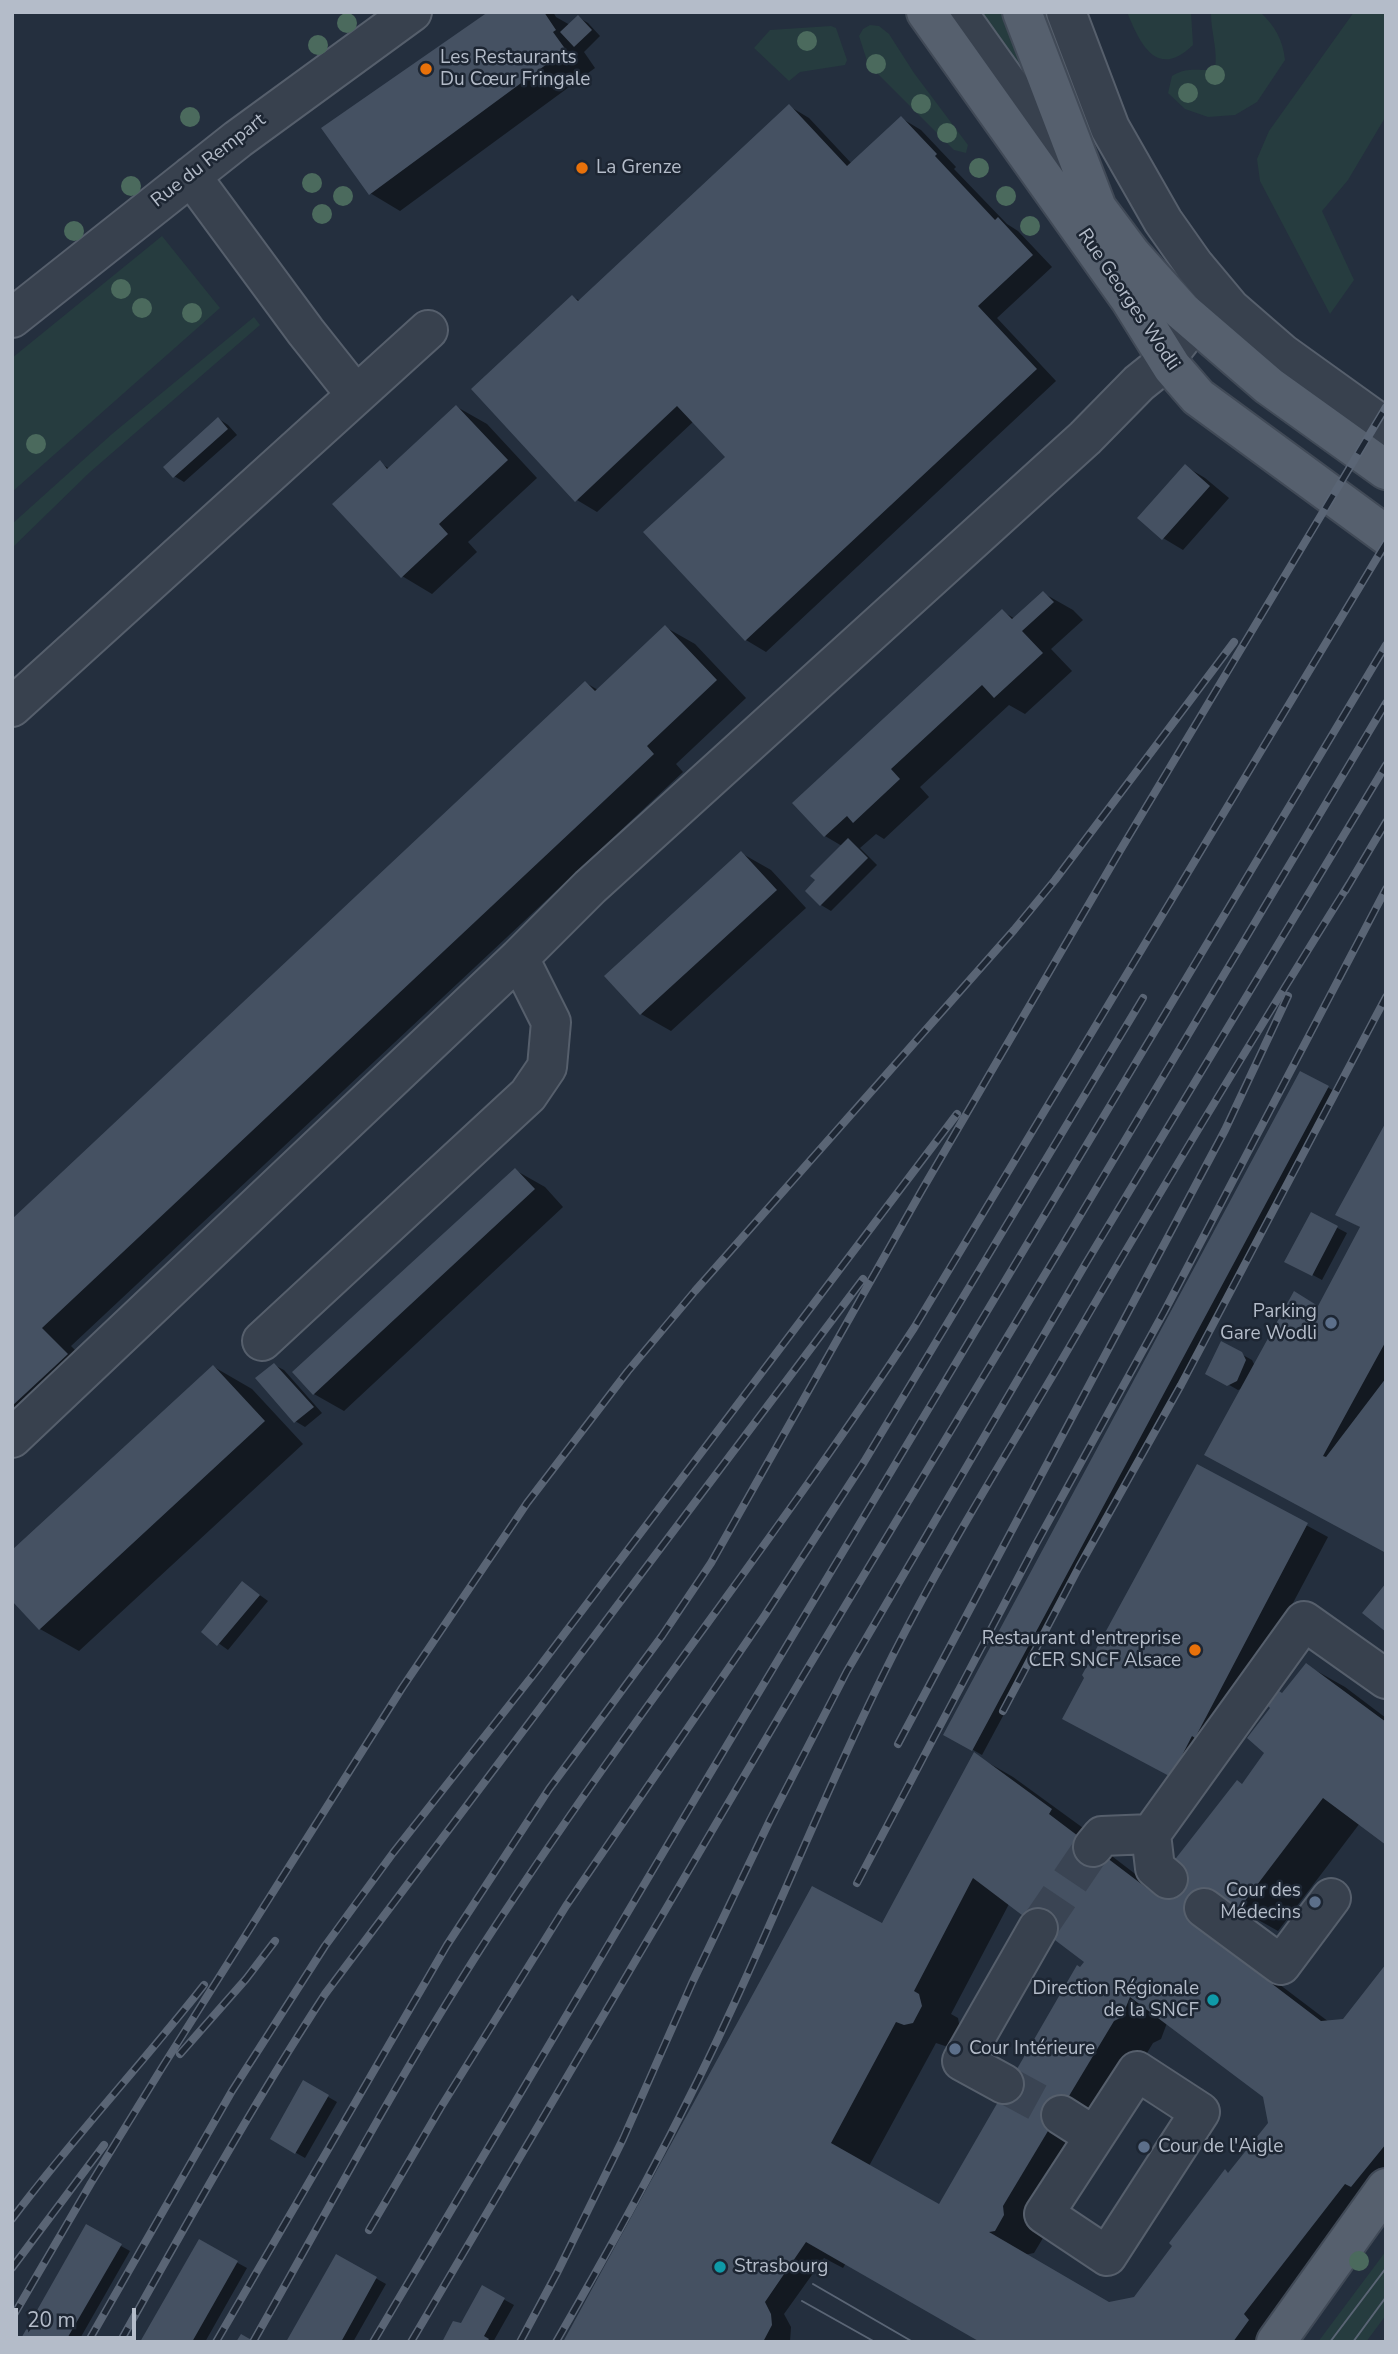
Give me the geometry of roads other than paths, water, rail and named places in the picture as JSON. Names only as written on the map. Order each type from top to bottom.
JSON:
[{"type":"main road","name":"Rue Georges Wodli","points":[[926,12],[1129,298],[1166,358],[1198,397],[1386,534]]},
{"type":"main road","name":"Rue Georges Wodli","points":[[1022,12],[1097,208],[1132,255],[1194,322],[1269,386],[1386,470]]},
{"type":"main road","points":[[1276,2342],[1386,2188]]},
{"type":"street","name":"Rue du Rempart","points":[[12,318],[292,97],[412,12]]},
{"type":"street","points":[[957,12],[1097,208]]},
{"type":"street","points":[[1066,12],[1110,128],[1163,221],[1194,265],[1230,308],[1283,354],[1386,428]]},
{"type":"street","points":[[191,176],[356,395]]},
{"type":"street","points":[[12,1438],[600,878],[1085,438],[1166,358],[1194,322]]},
{"type":"street","points":[[12,707],[428,330]]},
{"type":"street","points":[[261,1341],[528,1095],[547,1067],[551,1022],[519,958]]},
{"type":"street","points":[[1168,1879],[1155,1868],[1151,1835],[1304,1621],[1386,1679]]},
{"type":"street","points":[[1093,1847],[1102,1836],[1151,1835]]},
{"type":"street","points":[[1204,1908],[1281,1965],[1331,1898]]},
{"type":"street","points":[[1004,2084],[962,2061],[1038,1928]]},
{"type":"street","points":[[1137,2071],[1200,2112],[1107,2256],[1044,2214],[1094,2136],[1137,2071]]},
{"type":"street","points":[[1061,2115],[1094,2136]]},
{"type":"tunnel","points":[[1038,1928],[1093,1847]]},
{"type":"tunnel","points":[[1004,2084],[1061,2115]]},
{"type":"tram line","points":[[1330,2342],[1386,2268]]},
{"type":"tram line","points":[[813,2284],[913,2342]]},
{"type":"tram line","points":[[1353,2342],[1386,2297]]},
{"type":"tram line","points":[[802,2301],[875,2342]]},
{"type":"railway","points":[[216,2342],[447,1945],[549,1789],[662,1636],[711,1563],[922,1190],[1121,849],[1386,407]]},
{"type":"railway","points":[[253,2342],[378,2119],[477,1954],[561,1828],[816,1472],[914,1328],[1386,543]]},
{"type":"railway","points":[[12,2318],[163,2066],[402,1688],[527,1503],[628,1371],[695,1291],[1014,930],[1055,880],[1234,642]]},
{"type":"railway","points":[[373,2342],[1386,645]]},
{"type":"railway","points":[[411,2342],[803,1676],[1386,703]]},
{"type":"railway","points":[[520,2342],[623,2139],[692,1983],[770,1820],[847,1671],[1086,1263],[1386,765]]},
{"type":"railway","points":[[1345,891],[1386,822]]},
{"type":"railway","points":[[556,2342],[624,2222],[688,2100],[749,1972],[851,1743],[932,1581],[1164,1186],[1349,884]]},
{"type":"railway","points":[[857,1883],[1036,1544],[1164,1312],[1386,889]]},
{"type":"railway","points":[[898,1744],[1225,1130],[1288,996]]},
{"type":"railway","points":[[1003,1711],[1079,1567],[1181,1385],[1386,997]]},
{"type":"railway","points":[[369,2230],[441,2107],[566,1906],[765,1615],[864,1462],[1143,998]]},
{"type":"railway","points":[[88,2342],[232,2091],[325,1946],[393,1853],[537,1670],[957,1114]]},
{"type":"railway","points":[[120,2342],[245,2123],[325,1994],[863,1279]]},
{"type":"railway","points":[[180,2054],[246,1979],[275,1941]]},
{"type":"railway","points":[[12,2219],[204,1985]]},
{"type":"railway","points":[[12,2268],[104,2145]]},
{"type":"place","name":"Les Restaurants Du Cœur Fringale","points":[[426,69]]},
{"type":"place","name":"La Grenze","points":[[582,168]]},
{"type":"place","name":"Parking Gare Wodli","points":[[1331,1323]]},
{"type":"place","name":"Restaurant d'entreprise CER SNCF Alsace","points":[[1195,1650]]},
{"type":"place","name":"Cour des Médecins","points":[[1315,1902]]},
{"type":"place","name":"Direction Régionale de la SNCF","points":[[1213,2000]]},
{"type":"place","name":"Cour Intérieure","points":[[955,2049]]},
{"type":"place","name":"Cour de l'Aigle","points":[[1144,2147]]},
{"type":"place","name":"Strasbourg","points":[[720,2267]]}]
